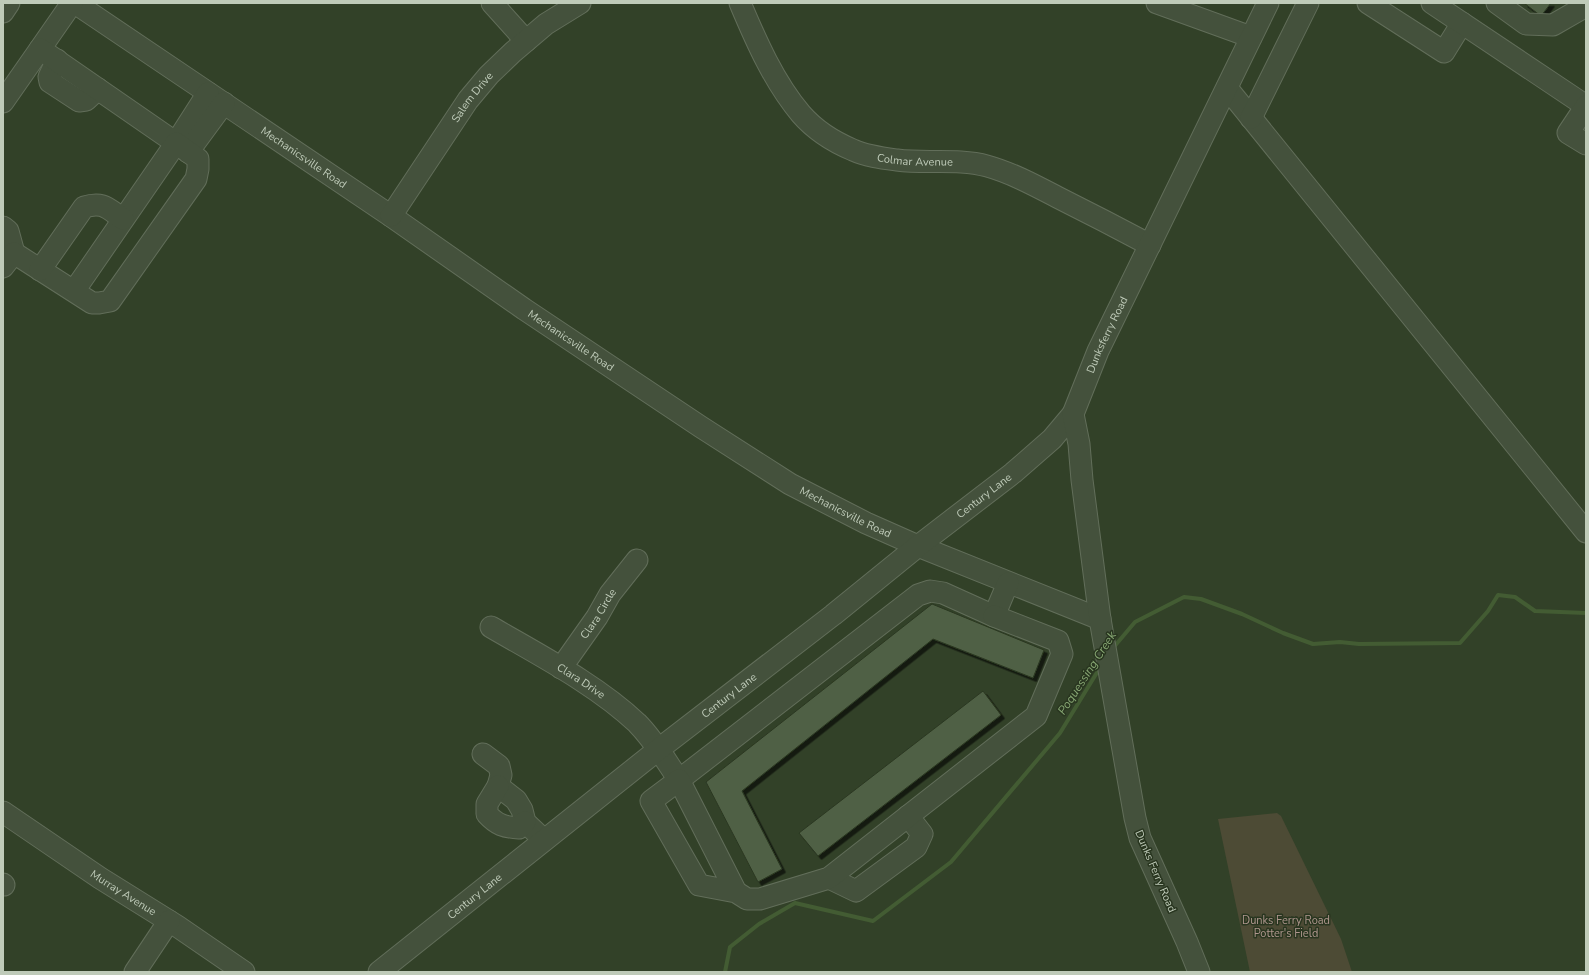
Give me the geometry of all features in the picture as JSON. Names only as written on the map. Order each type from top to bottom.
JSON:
[{"type":"street","points":[[3,12],[8,3]]},
{"type":"street","points":[[3,102],[48,54],[73,3]]},
{"type":"street","name":"Mechanicsville Road","points":[[73,3],[391,216],[548,325],[701,427],[790,484],[866,523],[1008,583],[1102,629]]},
{"type":"street","points":[[492,3],[526,41]]},
{"type":"street","name":"Salem Drive","points":[[391,216],[468,100],[488,75],[546,24],[580,3]]},
{"type":"street","name":"Colmar Avenue","points":[[740,3],[756,40],[785,91],[801,114],[837,142],[854,151],[876,157],[898,160],[971,163],[987,166],[1045,191],[1150,245]]},
{"type":"street","points":[[1157,3],[1251,37]]},
{"type":"street","name":"Dunksferry Road","points":[[1073,414],[1098,350],[1268,3]]},
{"type":"street","points":[[1251,118],[1308,3]]},
{"type":"street","points":[[1368,3],[1444,52],[1462,23]]},
{"type":"street","points":[[1432,3],[1586,106],[1568,133],[1586,144]]},
{"type":"street","points":[[1498,3],[1526,24],[1553,25],[1586,6]]},
{"type":"street","points":[[3,227],[8,231],[8,260],[40,270],[92,303],[99,304],[110,301],[196,179],[198,159],[48,54]]},
{"type":"street","points":[[1227,88],[1586,532]]},
{"type":"street","points":[[74,291],[123,219],[182,148],[216,98]]},
{"type":"street","points":[[40,270],[84,207],[96,204],[105,206],[123,219]]},
{"type":"street","points":[[1073,414],[1079,444],[1082,480],[1102,629]]},
{"type":"street","name":"Century Lane","points":[[379,972],[659,749],[833,615],[918,546],[1013,473],[1052,439],[1073,414]]},
{"type":"street","name":"Clara Circle","points":[[561,668],[597,618],[610,594],[637,560]]},
{"type":"street","points":[[994,616],[1008,583]]},
{"type":"street","points":[[930,591],[943,593],[994,616],[1058,641],[1062,654],[1036,716],[829,878],[760,899],[748,899],[736,892],[699,885],[651,802],[918,595],[930,591]]},
{"type":"street","name":"Clara Drive","points":[[491,627],[561,668],[609,700],[632,719],[659,749],[679,780],[736,892]]},
{"type":"street","name":"Dunks Ferry Road","points":[[1102,629],[1135,818],[1140,838],[1199,972]]},
{"type":"street","points":[[483,754],[499,766],[501,775],[498,786],[487,804],[487,814],[492,820],[505,827],[519,828],[525,822]]},
{"type":"street","points":[[498,786],[516,800],[522,810],[525,822],[544,840]]},
{"type":"street","name":"Murray Avenue","points":[[3,812],[100,878],[169,921],[244,972]]},
{"type":"street","points":[[829,878],[856,891],[916,847],[922,834],[908,816]]},
{"type":"street","points":[[135,972],[169,921]]},
{"type":"green space","name":"Dunks Ferry Road Potter's Field","points":[[1277,813],[1281,816],[1341,939],[1352,972],[1250,972],[1218,819]]},
{"type":"building","points":[[1524,3],[1551,3],[1541,16]]},
{"type":"building","points":[[932,604],[1044,650],[1033,678],[933,639],[742,791],[782,869],[758,882],[706,782]]},
{"type":"building","points":[[983,691],[1001,715],[818,856],[799,833]]},
{"type":"waterway","name":"Poquessing Creek","points":[[1113,648],[1135,622],[1184,597],[1201,599],[1242,614],[1283,633],[1313,644],[1340,642],[1359,644],[1460,643],[1488,611],[1498,595],[1515,597],[1535,611],[1586,613]]},
{"type":"waterway","name":"Poquessing Creek","points":[[725,972],[730,947],[759,924],[795,903],[873,921],[951,862],[1060,733],[1101,666]]}]
